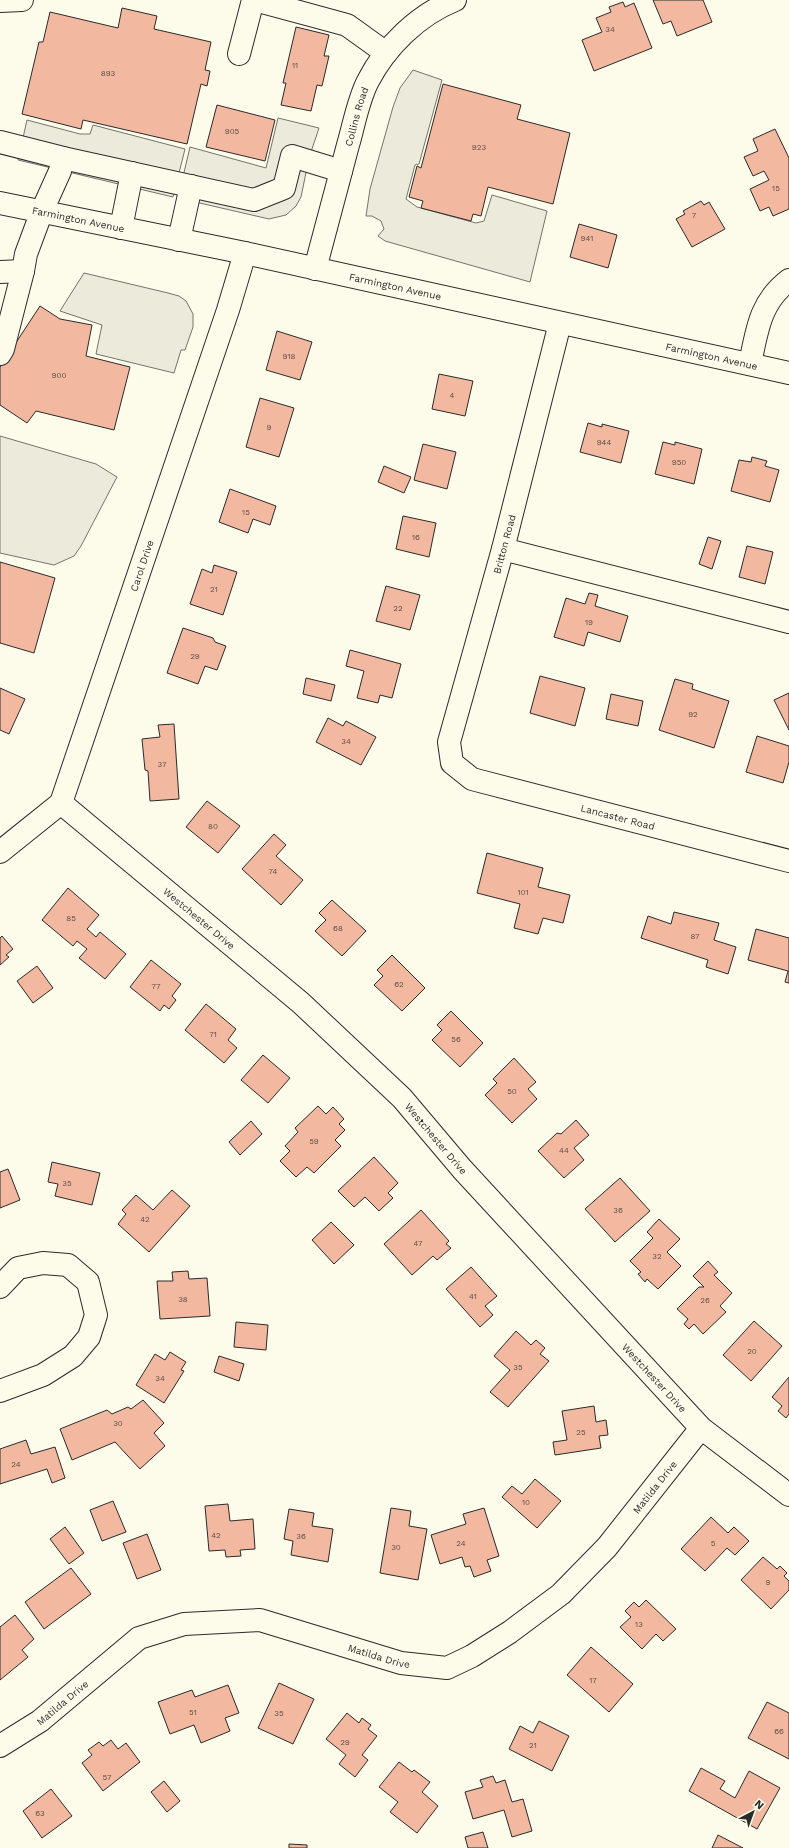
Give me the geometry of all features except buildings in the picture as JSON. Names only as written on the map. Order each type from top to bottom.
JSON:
[{"type":"main road","points":[[0,1],[22,0]]},
{"type":"main road","points":[[239,54],[254,0],[347,25],[386,53]]},
{"type":"main road","name":"Collins Road","points":[[315,269],[341,171],[367,82],[386,53],[400,37],[420,20],[455,0]]},
{"type":"main road","points":[[0,142],[63,158],[254,200],[284,188],[292,156],[341,171]]},
{"type":"main road","points":[[0,354],[3,349],[7,303],[23,271],[26,254],[60,171],[63,158]]},
{"type":"main road","points":[[121,228],[132,173]]},
{"type":"main road","points":[[179,240],[191,186]]},
{"type":"main road","name":"Farmington Avenue","points":[[0,202],[244,253],[560,324],[789,373]]},
{"type":"main road","name":"Carol Drive","points":[[61,804],[228,310],[244,253]]},
{"type":"main road","points":[[0,272],[23,271]]},
{"type":"main road","points":[[750,364],[758,325],[763,310],[773,295],[789,280]]},
{"type":"main road","name":"Britton Road","points":[[452,763],[449,742],[503,549],[560,324]]},
{"type":"main road","points":[[503,549],[789,622]]},
{"type":"main road","name":"Lancaster Road","points":[[452,763],[472,779],[789,861]]},
{"type":"main road","points":[[0,852],[61,804]]},
{"type":"main road","name":"Westchester Drive","points":[[61,804],[301,1003],[402,1098],[462,1169],[701,1428],[789,1495]]},
{"type":"main road","points":[[0,1287],[18,1268],[43,1263],[68,1264],[88,1282],[96,1315],[89,1337],[74,1356],[43,1375],[0,1391]]},
{"type":"main road","name":"Matilda Drive","points":[[0,1746],[40,1721],[139,1638],[184,1624],[260,1620],[401,1663],[447,1668],[472,1656],[510,1632],[561,1594],[607,1547],[701,1428]]},
{"type":"shaded area","points":[[413,70],[442,80],[419,164],[415,165],[406,199],[417,207],[476,223],[484,221],[492,195],[547,211],[530,282],[385,241],[378,236],[384,229],[381,221],[372,216],[366,216],[370,189],[393,107],[400,88]]},
{"type":"shaded area","points":[[278,118],[319,128],[309,158],[301,197],[296,206],[286,215],[269,219],[178,198],[190,147],[266,168]]},
{"type":"shaded area","points":[[27,120],[80,134],[90,134],[93,125],[185,149],[173,197],[18,160]]},
{"type":"shaded area","points":[[84,273],[179,296],[186,301],[193,314],[193,327],[185,350],[181,350],[174,373],[96,354],[102,325],[60,311]]},
{"type":"shaded area","points":[[0,436],[96,464],[117,477],[81,546],[74,556],[54,565],[0,553]]}]
